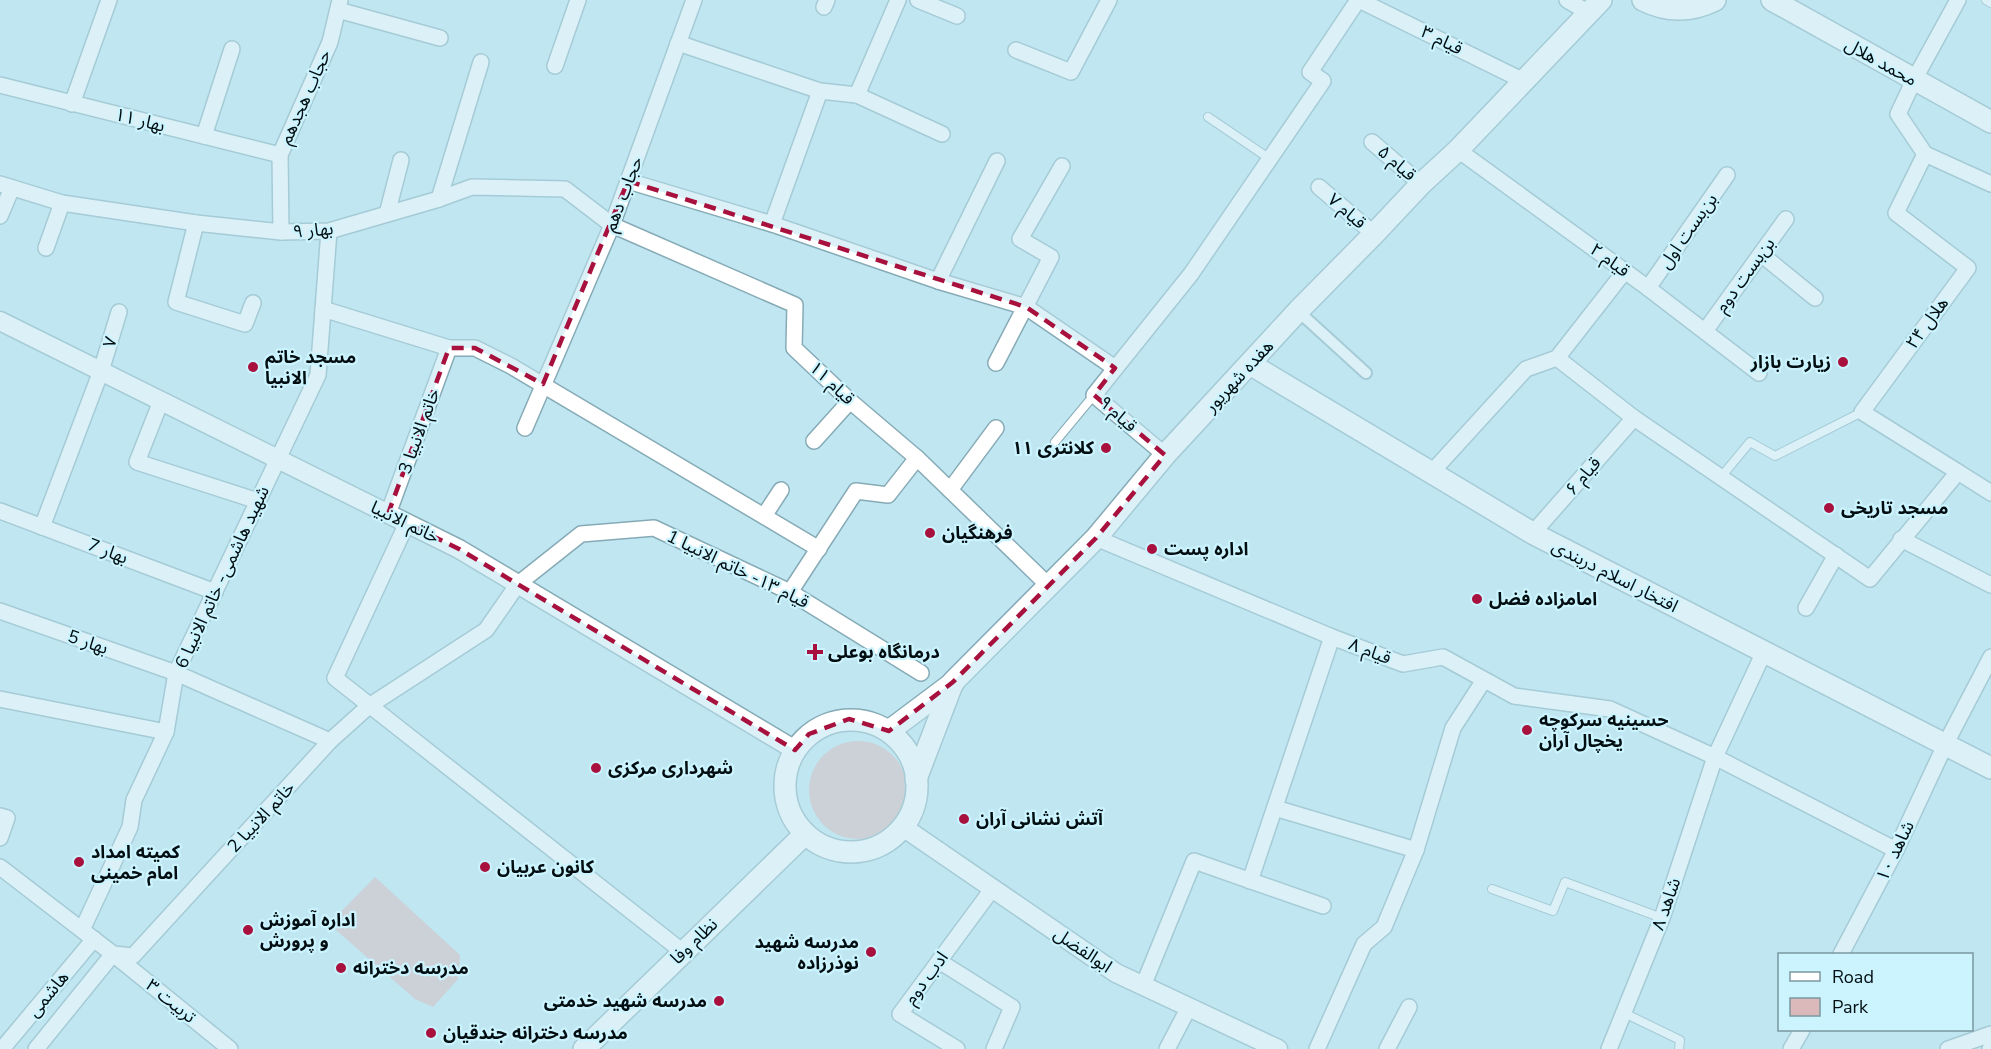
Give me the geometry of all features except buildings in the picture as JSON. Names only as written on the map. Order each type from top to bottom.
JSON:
[{"type":"main road","points":[[1643,0],[1656,7],[1679,10],[1701,7],[1715,0]]},
{"type":"main road","name":"محمد هلال","points":[[1772,0],[1991,122]]},
{"type":"main road","name":"هفده شهریور","points":[[916,779],[953,682],[1096,538],[1165,455],[1298,311],[1421,184],[1458,150],[1595,6]]},
{"type":"main road","name":"افتخار اسلام دربندی","points":[[1250,364],[1534,534],[1991,768]]},
{"type":"main road","points":[[889,731],[953,682]]},
{"type":"main road","points":[[849,719],[870,722],[889,731],[904,747],[914,765],[917,787],[913,808],[903,826],[886,841],[866,850],[844,852],[823,846],[805,834],[791,816],[785,794],[786,771],[795,750],[809,734],[828,723],[849,719]]},
{"type":"main road","name":"نظام وفا","points":[[584,1049],[805,834]]},
{"type":"street","points":[[72,104],[109,0]]},
{"type":"street","points":[[555,66],[578,0]]},
{"type":"street","name":"حجاب دهم","points":[[525,428],[612,225],[694,0]]},
{"type":"street","points":[[857,95],[898,0]]},
{"type":"street","points":[[918,0],[957,16]]},
{"type":"street","points":[[1016,50],[1071,72],[1109,0]]},
{"type":"street","name":"قیام ۳","points":[[1358,0],[1524,81]]},
{"type":"street","name":"قیام ۹","points":[[1165,455],[1094,395],[1191,274],[1323,81],[1310,72],[1358,0]]},
{"type":"street","points":[[1567,0],[1595,6]]},
{"type":"street","points":[[1958,0],[1898,114],[1925,154],[1991,184]]},
{"type":"street","points":[[339,5],[440,39]]},
{"type":"street","name":"حجاب هجدهم","points":[[281,232],[280,155],[330,42],[339,5]]},
{"type":"street","points":[[678,43],[820,91],[857,95],[942,134]]},
{"type":"street","points":[[204,136],[232,49]]},
{"type":"street","points":[[439,199],[480,62]]},
{"type":"street","name":"بهار ۱۱","points":[[0,85],[280,155]]},
{"type":"street","points":[[771,224],[820,91]]},
{"type":"street","name":"قیام ۵","points":[[1372,142],[1421,184]]},
{"type":"street","name":"قیام ۲","points":[[1458,150],[1648,288],[1759,373]]},
{"type":"street","name":"هلال ۲۴","points":[[1862,412],[1968,268],[1896,213],[1925,154]]},
{"type":"street","points":[[387,214],[401,160]]},
{"type":"street","points":[[938,281],[997,161]]},
{"type":"street","points":[[996,363],[1051,256],[1020,239],[1062,166]]},
{"type":"street","name":"بن‌بست اول","points":[[1648,288],[1727,175]]},
{"type":"street","points":[[628,181],[771,224],[938,281],[1026,307],[1115,368]]},
{"type":"street","points":[[0,216],[6,186]]},
{"type":"street","name":"بهار ۹","points":[[6,186],[62,203],[196,223],[281,232],[329,231],[472,187],[565,189],[612,225]]},
{"type":"street","name":"قیام ۷","points":[[1319,187],[1374,234]]},
{"type":"street","points":[[46,248],[62,203]]},
{"type":"street","name":"بن‌بست دوم","points":[[1705,331],[1786,219]]},
{"type":"street","points":[[196,223],[176,302],[245,324],[253,303]]},
{"type":"street","name":"قیام ۱۱","points":[[612,225],[795,305],[794,348],[917,458],[1048,585]]},
{"type":"street","name":"شهید هاشمی- خاتم الانبیا 6","points":[[88,934],[130,827],[134,800],[166,732],[177,673],[318,375],[329,231]]},
{"type":"street","points":[[1761,254],[1815,298]]},
{"type":"street","points":[[1431,473],[1526,369],[1557,358],[1625,271]]},
{"type":"street","points":[[323,309],[449,348],[475,348],[543,384],[819,549]]},
{"type":"street","points":[[1298,311],[1366,373]]},
{"type":"street","name":"۷","points":[[42,527],[101,371],[119,312]]},
{"type":"street","name":"خاتم الانبیا","points":[[0,321],[459,549],[795,750]]},
{"type":"street","name":"خاتم الانبیا 3","points":[[388,514],[449,348]]},
{"type":"street","points":[[1557,358],[1634,418],[1870,579],[1958,472]]},
{"type":"street","points":[[814,441],[850,400]]},
{"type":"street","points":[[161,401],[137,462],[258,501]]},
{"type":"street","points":[[1862,412],[1991,493]]},
{"type":"street","name":"قیام ۶","points":[[1534,534],[1634,418]]},
{"type":"street","points":[[950,490],[996,428]]},
{"type":"street","points":[[790,592],[856,490],[888,495],[917,458]]},
{"type":"street","points":[[764,516],[781,490]]},
{"type":"street","name":"بهار 7","points":[[0,511],[215,592]]},
{"type":"street","points":[[407,523],[335,678],[683,952]]},
{"type":"street","name":"قیام ۱۳- خاتم الانبیا 1","points":[[518,584],[581,534],[654,528],[790,592],[921,673]]},
{"type":"street","name":"قیام ۸","points":[[1096,538],[1332,637],[1403,664],[1443,657],[1514,696],[1610,710],[1715,757],[1896,850]]},
{"type":"street","points":[[1901,539],[1991,585]]},
{"type":"street","points":[[1806,608],[1836,555]]},
{"type":"street","name":"خاتم الانبیا 2","points":[[113,954],[133,956],[330,741],[369,706],[486,630],[518,584]]},
{"type":"street","name":"بهار 5","points":[[0,611],[177,673],[330,741]]},
{"type":"street","points":[[1250,881],[1332,637]]},
{"type":"street","name":"شاهد ۸","points":[[1609,1049],[1662,918],[1715,757],[1764,652]]},
{"type":"street","name":"شاهد ۱۰","points":[[1842,953],[1896,850],[1945,745],[1991,657]]},
{"type":"street","points":[[1317,1049],[1364,944],[1384,927],[1416,850],[1453,728],[1484,680]]},
{"type":"street","points":[[0,699],[166,732]]},
{"type":"street","points":[[1275,808],[1416,850]]},
{"type":"street","points":[[0,816],[7,818],[0,838]]},
{"type":"street","name":"ابوالفضل","points":[[903,826],[1116,973],[1278,1049]]},
{"type":"street","points":[[1143,986],[1194,861],[1323,906]]},
{"type":"street","points":[[0,867],[113,954],[36,1049]]},
{"type":"street","name":"ادب دوم","points":[[957,1049],[900,1014],[993,888]]},
{"type":"street","name":"هاشمی","points":[[3,1049],[88,934]]},
{"type":"street","name":"تربیت ۳","points":[[113,954],[230,1049]]},
{"type":"street","points":[[939,961],[1012,1007],[994,1049]]},
{"type":"street","points":[[1167,1049],[1189,1007]]},
{"type":"street","points":[[1387,1049],[1409,1007]]},
{"type":"street","points":[[1791,1049],[1801,1031]]},
{"type":"street","points":[[1948,1049],[1991,1034]]},
{"type":"lane","points":[[1986,0],[1991,3]]},
{"type":"lane","points":[[1208,117],[1270,159]]},
{"type":"lane","points":[[1055,442],[1094,395]]},
{"type":"lane","points":[[1720,477],[1750,442],[1775,456],[1862,412]]},
{"type":"lane","points":[[1492,889],[1553,911],[1565,882],[1662,918]]},
{"type":"lane","points":[[1624,1013],[1680,1041],[1679,1049]]},
{"type":"highlighted area","points":[[628,181],[1026,307],[1115,368],[1094,395],[1165,455],[1096,538],[953,682],[889,731],[849,719],[809,734],[795,750],[459,549],[388,514],[449,348],[475,348],[543,384]]},
{"type":"green space","points":[[858,741],[877,745],[893,755],[903,771],[907,790],[903,809],[893,825],[877,835],[858,839],[839,835],[823,825],[813,809],[809,790],[813,771],[823,755],[839,745]]},
{"type":"green space","points":[[375,877],[460,955],[458,979],[433,1007],[415,999],[329,924]]},
{"type":"place","name":"زیارت بازار","points":[[1843,362]]},
{"type":"place","name":"مسجد خاتم الانبیا","points":[[253,367]]},
{"type":"place","name":"کلانتری ۱۱","points":[[1106,448]]},
{"type":"place","name":"مسجد تاریخی","points":[[1829,508]]},
{"type":"place","name":"فرهنگیان","points":[[930,533]]},
{"type":"place","name":"اداره پست","points":[[1152,549]]},
{"type":"place","name":"امامزاده فضل","points":[[1477,599]]},
{"type":"place","name":"درمانگاه بوعلی","points":[[815,652]]},
{"type":"place","name":"حسینیه سرکوچه یخچال آران","points":[[1527,730]]},
{"type":"place","name":"شهرداری مرکزی","points":[[596,768]]},
{"type":"place","name":"آتش نشانی آران","points":[[964,819]]},
{"type":"place","name":"کمیته امداد امام خمینی","points":[[79,862]]},
{"type":"place","name":"کانون عربیان","points":[[485,867]]},
{"type":"place","name":"اداره آموزش و پرورش","points":[[248,930]]},
{"type":"place","name":"مدرسه شهید نوذرزاده","points":[[871,952]]},
{"type":"place","name":"مدرسه دخترانه","points":[[341,968]]},
{"type":"place","name":"مدرسه شهید خدمتی","points":[[719,1001]]},
{"type":"place","name":"مدرسه دخترانه جندقیان","points":[[431,1033]]}]
